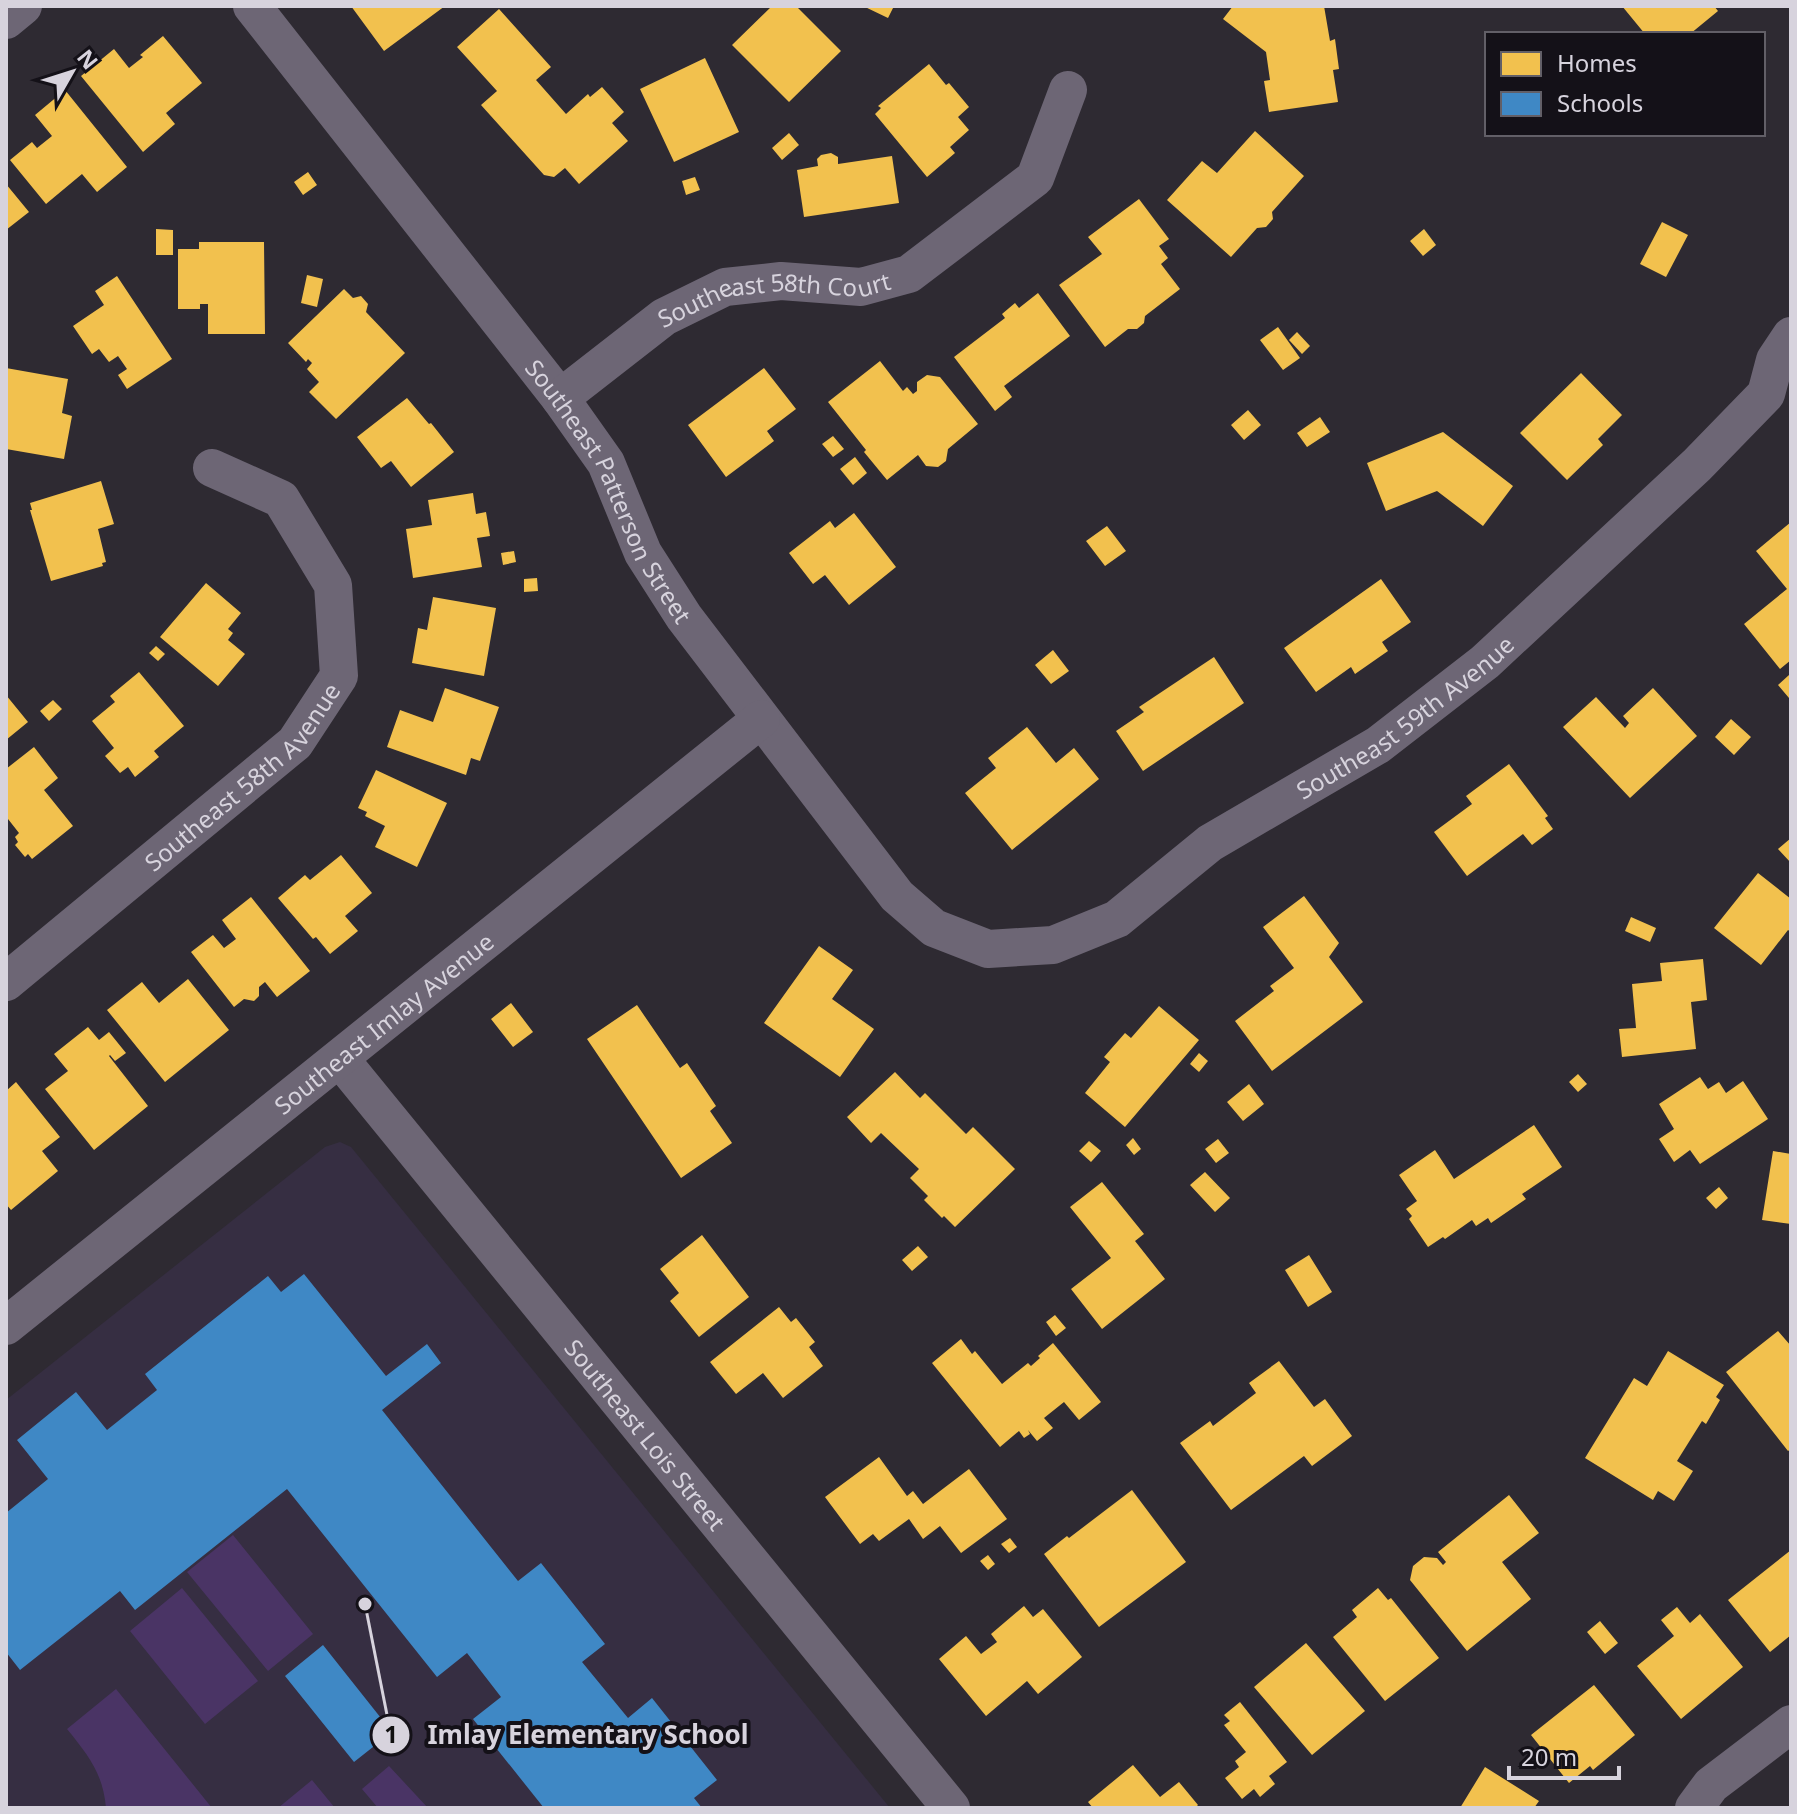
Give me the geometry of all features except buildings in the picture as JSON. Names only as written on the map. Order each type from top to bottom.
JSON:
[{"type":"street","points":[[6,20],[23,6]]},
{"type":"street","name":"Southeast Patterson Street","points":[[252,6],[560,398],[606,463],[643,553],[684,617],[897,896],[934,928],[988,949]]},
{"type":"street","name":"Southeast 58th Court","points":[[560,398],[664,317],[725,287],[781,281],[861,287],[909,274],[1035,178],[1068,90]]},
{"type":"street","name":"Southeast 59th Avenue","points":[[988,949],[1053,945],[1117,919],[1210,843],[1378,745],[1485,662],[1778,394],[1775,360],[1791,336]]},
{"type":"street","name":"Southeast 58th Avenue","points":[[6,982],[295,743],[339,676],[333,585],[281,499],[212,468]]},
{"type":"street","name":"Southeast Imlay Avenue","points":[[6,1326],[761,719]]},
{"type":"street","name":"Southeast Lois Street","points":[[340,1059],[951,1808]]},
{"type":"street","points":[[1694,1808],[1711,1785],[1791,1724]]},
{"type":"shaded area","points":[[340,1142],[351,1147],[890,1808],[6,1808],[6,1400],[325,1147]]},
{"type":"shaded area","points":[[233,1535],[313,1634],[268,1671],[187,1572]]},
{"type":"shaded area","points":[[182,1588],[258,1681],[205,1724],[130,1631]]},
{"type":"shaded area","points":[[116,1689],[212,1808],[106,1808],[98,1774],[67,1729]]},
{"type":"shaded area","points":[[389,1766],[428,1808],[378,1808],[362,1789]]},
{"type":"shaded area","points":[[312,1780],[335,1808],[278,1808]]},
{"type":"place","name":"Imlay Elementary School","points":[[365,1604]]}]
